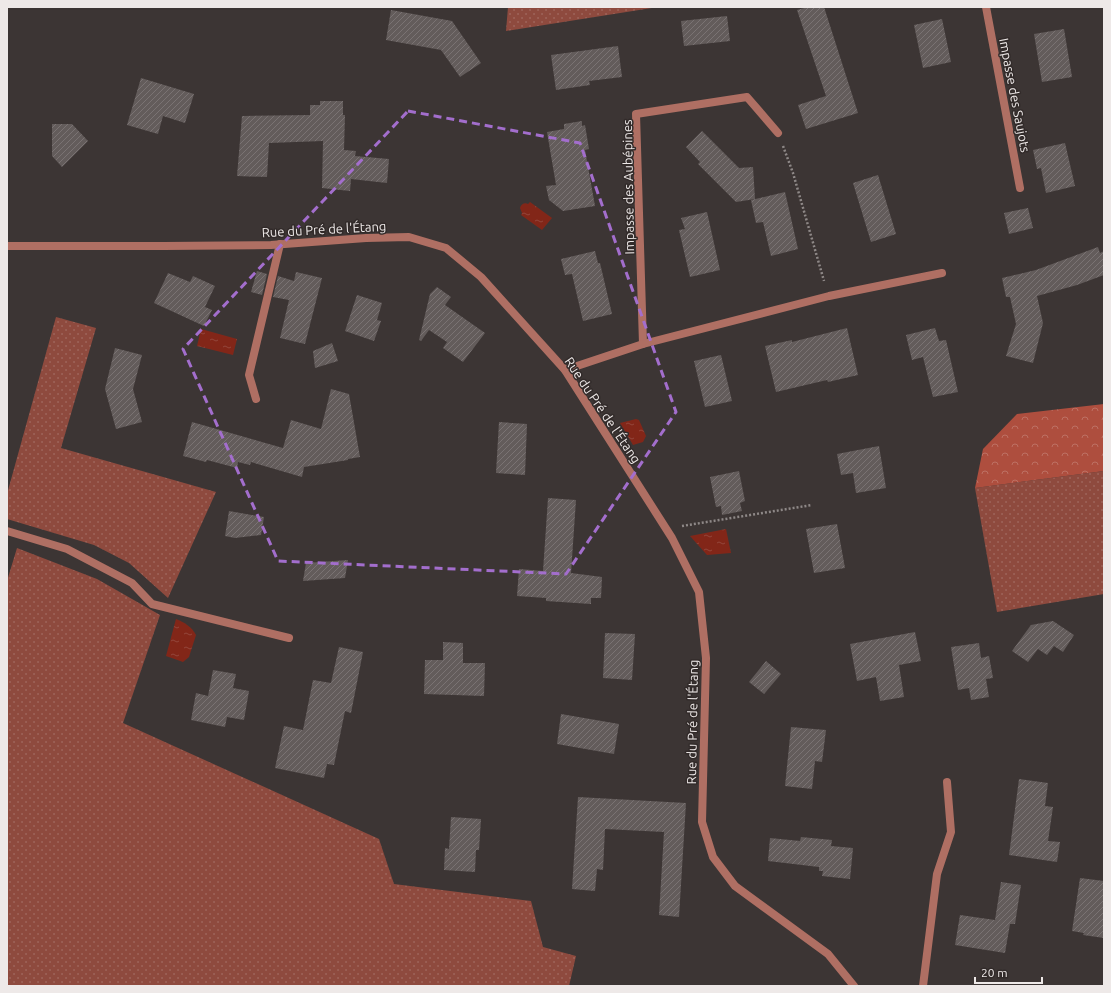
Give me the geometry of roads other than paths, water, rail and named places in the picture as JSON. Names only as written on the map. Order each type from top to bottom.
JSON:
[{"type":"street","name":"Impasse des Saujots","points":[[986,7],[1020,188]]},
{"type":"street","name":"Impasse des Aubépines","points":[[643,344],[636,114],[747,98],[778,133]]},
{"type":"street","name":"Rue du Pré de l'Étang","points":[[7,246],[280,244],[366,238],[409,237],[446,248],[481,277],[565,370],[666,529],[699,592],[706,658],[702,822],[713,857],[735,886],[828,954],[854,986]]},
{"type":"street","points":[[256,399],[249,375],[280,244]]},
{"type":"street","points":[[565,370],[643,344],[829,296],[942,273]]},
{"type":"street","points":[[7,531],[67,549],[132,583],[152,604],[289,638]]},
{"type":"street","points":[[923,986],[937,874],[951,832],[947,782]]},
{"type":"water","points":[[530,202],[552,218],[542,230],[521,215],[521,205],[524,203],[528,204]]},
{"type":"water","points":[[201,329],[237,339],[233,355],[197,346]]},
{"type":"water","points":[[636,419],[639,420],[646,436],[643,442],[633,445],[620,423]]},
{"type":"water","points":[[726,529],[731,553],[707,555],[690,536]]},
{"type":"water","points":[[176,619],[188,625],[196,635],[189,657],[183,662],[166,656]]}]
